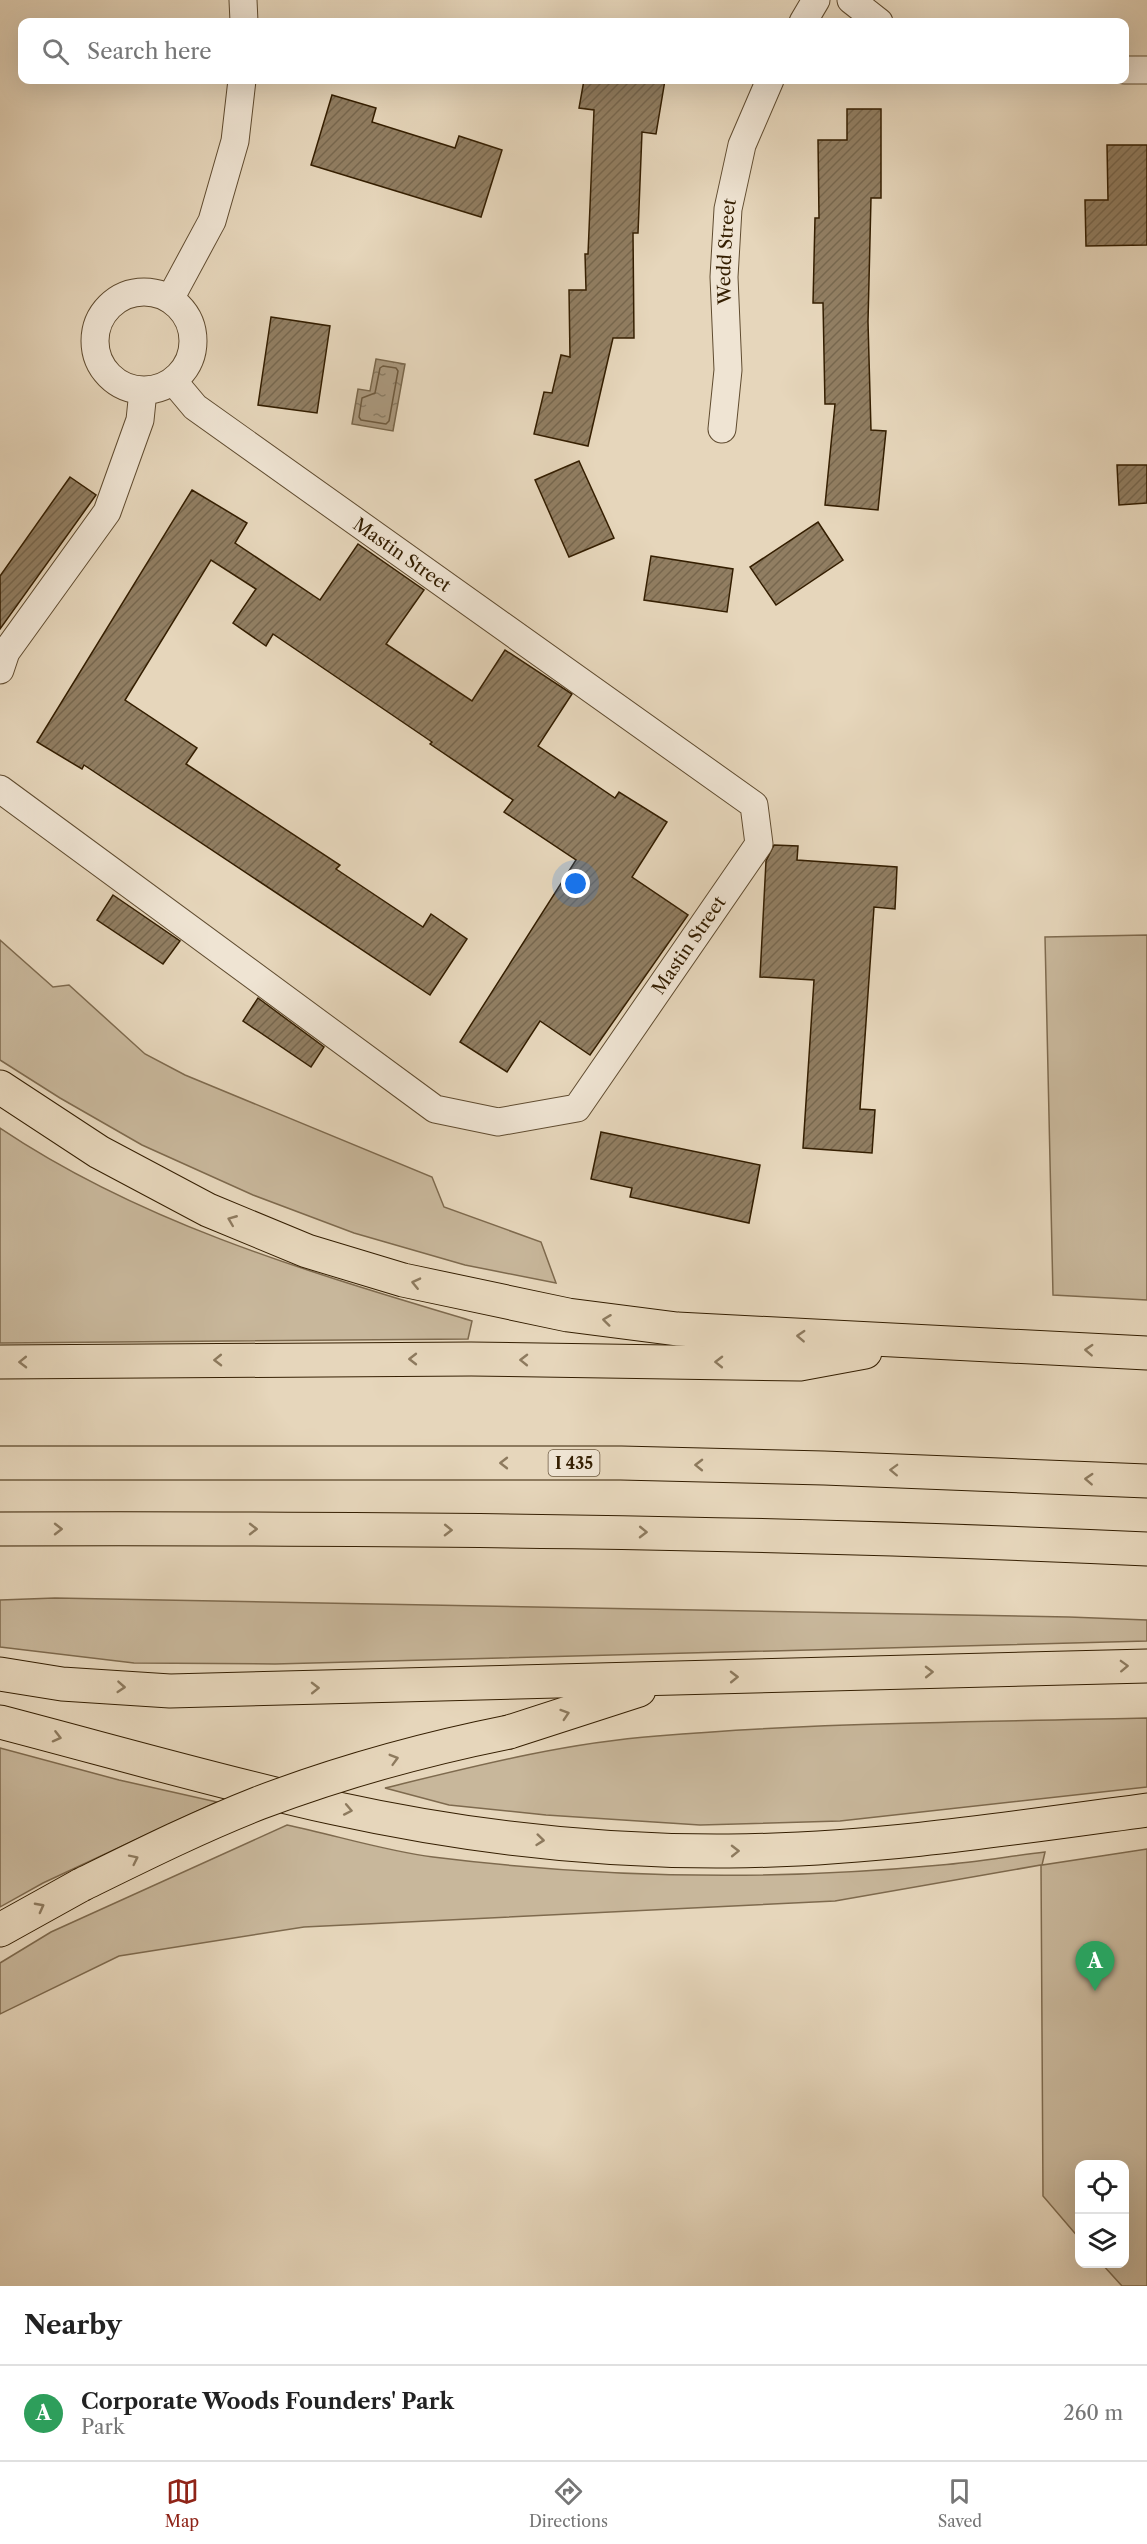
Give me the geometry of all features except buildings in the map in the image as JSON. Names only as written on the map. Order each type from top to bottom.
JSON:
[{"type":"highway","points":[[0,1087],[99,1152],[208,1210],[307,1251],[403,1280],[568,1315],[677,1329],[1147,1353]]},
{"type":"highway","points":[[0,1362],[471,1359],[801,1364],[923,1342]]},
{"type":"highway","name":"I 435","points":[[0,1463],[621,1463],[836,1468],[1147,1481]]},
{"type":"highway","points":[[0,1529],[349,1528],[617,1532],[925,1539],[1147,1549]]},
{"type":"highway","points":[[0,1674],[62,1683],[170,1691],[1147,1666]]},
{"type":"highway","points":[[0,1930],[81,1885],[180,1836],[260,1803],[347,1772],[444,1745],[509,1732],[675,1678]]},
{"type":"highway","points":[[0,1722],[334,1808],[440,1828],[629,1848],[727,1851],[829,1848],[941,1838],[1147,1810]]},
{"type":"street","points":[[243,0],[244,18]]},
{"type":"street","points":[[805,18],[816,0]]},
{"type":"street","points":[[851,0],[874,18]]},
{"type":"street","points":[[1129,70],[1147,70]]},
{"type":"street","points":[[170,299],[212,221],[235,141],[242,84]]},
{"type":"street","name":"Wedd Street","points":[[722,429],[728,369],[724,277],[728,209],[742,146],[768,84]]},
{"type":"street","points":[[139,291],[155,292],[170,299],[183,309],[191,323],[194,339],[192,355],[185,369],[174,382],[159,389],[143,391],[126,388],[112,379],[100,365],[94,343],[95,333],[100,318],[110,305],[123,296],[139,291]]},
{"type":"street","name":"Mastin Street","points":[[0,789],[435,1109],[498,1122],[577,1108],[759,844],[754,805],[195,407],[174,382]]},
{"type":"street","points":[[0,670],[6,652],[107,512],[140,420],[143,391]]},
{"type":"shaded area","points":[[1147,935],[1147,1300],[1053,1295],[1045,937]]},
{"type":"shaded area","points":[[0,940],[53,987],[69,985],[145,1054],[185,1075],[432,1177],[444,1207],[541,1242],[556,1283],[465,1265],[354,1233],[253,1195],[142,1145],[60,1098],[0,1060]]},
{"type":"shaded area","points":[[0,1128],[55,1162],[111,1192],[169,1218],[289,1264],[472,1321],[468,1339],[0,1343]]},
{"type":"shaded area","points":[[55,1598],[1147,1620],[1147,1641],[275,1664],[134,1663],[0,1647],[0,1600]]},
{"type":"shaded area","points":[[1147,1718],[1147,1787],[840,1821],[700,1825],[546,1815],[449,1805],[385,1788],[486,1764],[622,1739],[718,1731],[840,1725]]},
{"type":"shaded area","points":[[0,1748],[119,1780],[217,1802],[43,1883],[0,1907]]},
{"type":"shaded area","points":[[287,1825],[378,1847],[433,1857],[560,1869],[687,1875],[878,1870],[954,1864],[1045,1852],[1042,1865],[1147,1849],[1147,2286],[1122,2286],[1106,2268],[1129,2268],[1129,2160],[1075,2160],[1075,2233],[1043,2196],[1041,1865],[835,1901],[304,1927],[119,1956],[0,2014],[0,1963],[51,1932]]},
{"type":"water","points":[[376,359],[405,364],[393,431],[352,424],[358,389],[370,391]]},
{"type":"place","name":"Corporate Woods Founders' Park","points":[[1095,1991]]}]
